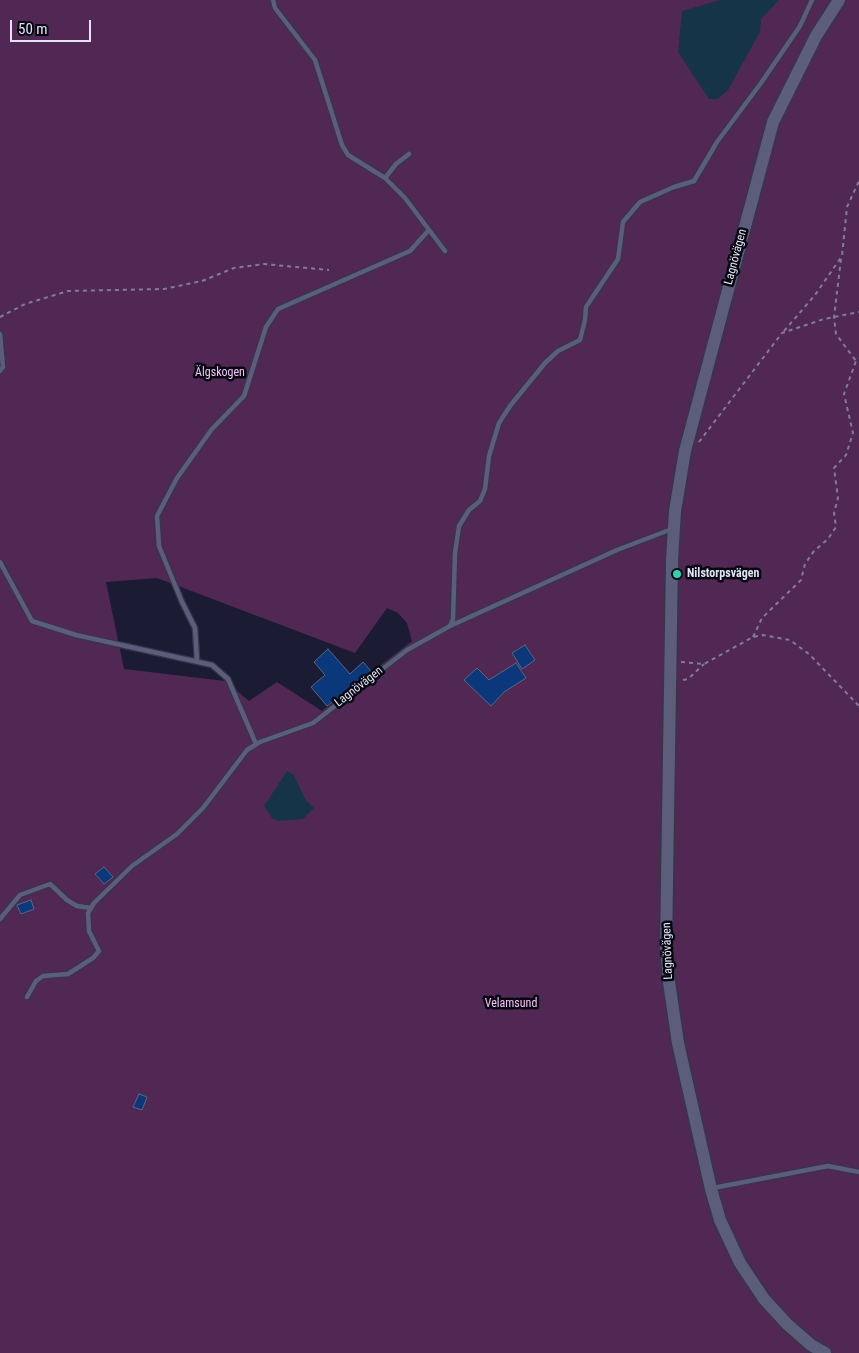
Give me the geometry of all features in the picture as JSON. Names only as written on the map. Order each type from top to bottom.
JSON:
[{"type":"street","name":"Lagnövägen","points":[[825,1353],[811,1345],[787,1324],[764,1299],[748,1277],[732,1249],[711,1189],[678,1043],[666,947],[674,528],[685,451],[773,122],[808,49],[839,0]]},
{"type":"lane","points":[[273,0],[275,8],[315,60],[342,145],[348,155],[385,178],[405,198],[428,231],[445,250]]},
{"type":"lane","points":[[450,626],[453,619],[455,554],[459,526],[469,510],[480,501],[486,489],[489,456],[499,423],[510,406],[545,363],[558,351],[580,340],[586,320],[586,307],[618,259],[624,222],[640,202],[656,194],[694,181],[717,142],[800,26],[812,0]]},
{"type":"lane","points":[[385,178],[396,164],[409,154]]},
{"type":"lane","points":[[196,660],[195,628],[159,546],[156,516],[177,478],[212,429],[244,396],[266,327],[278,309],[410,251],[428,231]]},
{"type":"lane","points":[[0,334],[3,367],[0,371]]},
{"type":"lane","name":"Lagnövägen","points":[[91,908],[132,866],[176,834],[204,808],[239,759],[256,744],[313,723],[407,650],[450,626],[617,550],[674,528]]},
{"type":"lane","points":[[0,562],[32,621],[76,635],[212,665],[228,679],[256,744]]},
{"type":"lane","points":[[0,919],[20,895],[50,884],[67,900],[77,906],[91,908],[88,912],[89,931],[99,951],[83,966],[68,974],[43,976],[36,981],[27,997]]},
{"type":"lane","points":[[711,1189],[828,1166],[859,1172]]},
{"type":"path","points":[[753,637],[762,618],[801,580],[805,564],[814,551],[828,539],[836,527],[834,513],[838,498],[834,468],[846,454],[853,433],[844,394],[858,360],[836,334],[834,317],[847,207],[859,181]]},
{"type":"path","points":[[685,451],[702,441],[782,332],[815,295],[842,256]]},
{"type":"path","points":[[0,317],[25,304],[68,291],[164,289],[202,281],[234,268],[264,264],[329,270]]},
{"type":"path","points":[[782,332],[859,312]]},
{"type":"path","points":[[671,682],[688,679],[704,664],[753,637],[763,636],[790,640],[809,654],[859,706]]},
{"type":"path","points":[[678,654],[681,663],[704,664]]},
{"type":"green space","name":"Velamsund","points":[[0,0],[859,0],[859,1353],[0,1353]],"holes":[[[157,578],[355,653],[387,608],[398,613],[407,623],[412,641],[322,711],[277,682],[249,701],[225,681],[124,669],[106,582]]]},
{"type":"water","points":[[720,0],[779,0],[761,19],[760,32],[728,90],[718,99],[709,99],[678,52],[682,11]]},
{"type":"water","points":[[287,771],[294,775],[305,799],[314,808],[303,819],[278,821],[272,818],[264,806]]},
{"type":"building","points":[[525,645],[535,660],[522,669],[512,653]]},
{"type":"building","points":[[328,649],[350,674],[363,662],[371,671],[327,706],[311,687],[325,675],[314,662]]},
{"type":"building","points":[[516,663],[526,678],[504,692],[491,706],[464,680],[477,668],[489,680]]},
{"type":"building","points":[[104,867],[113,877],[104,884],[95,874]]},
{"type":"building","points":[[31,900],[34,909],[21,914],[17,905]]},
{"type":"building","points":[[139,1094],[147,1097],[142,1110],[133,1107]]},
{"type":"place","name":"Nilstorpsvägen","points":[[677,574]]},
{"type":"park label","name":"Älgskogen","points":[[220,373]]}]
